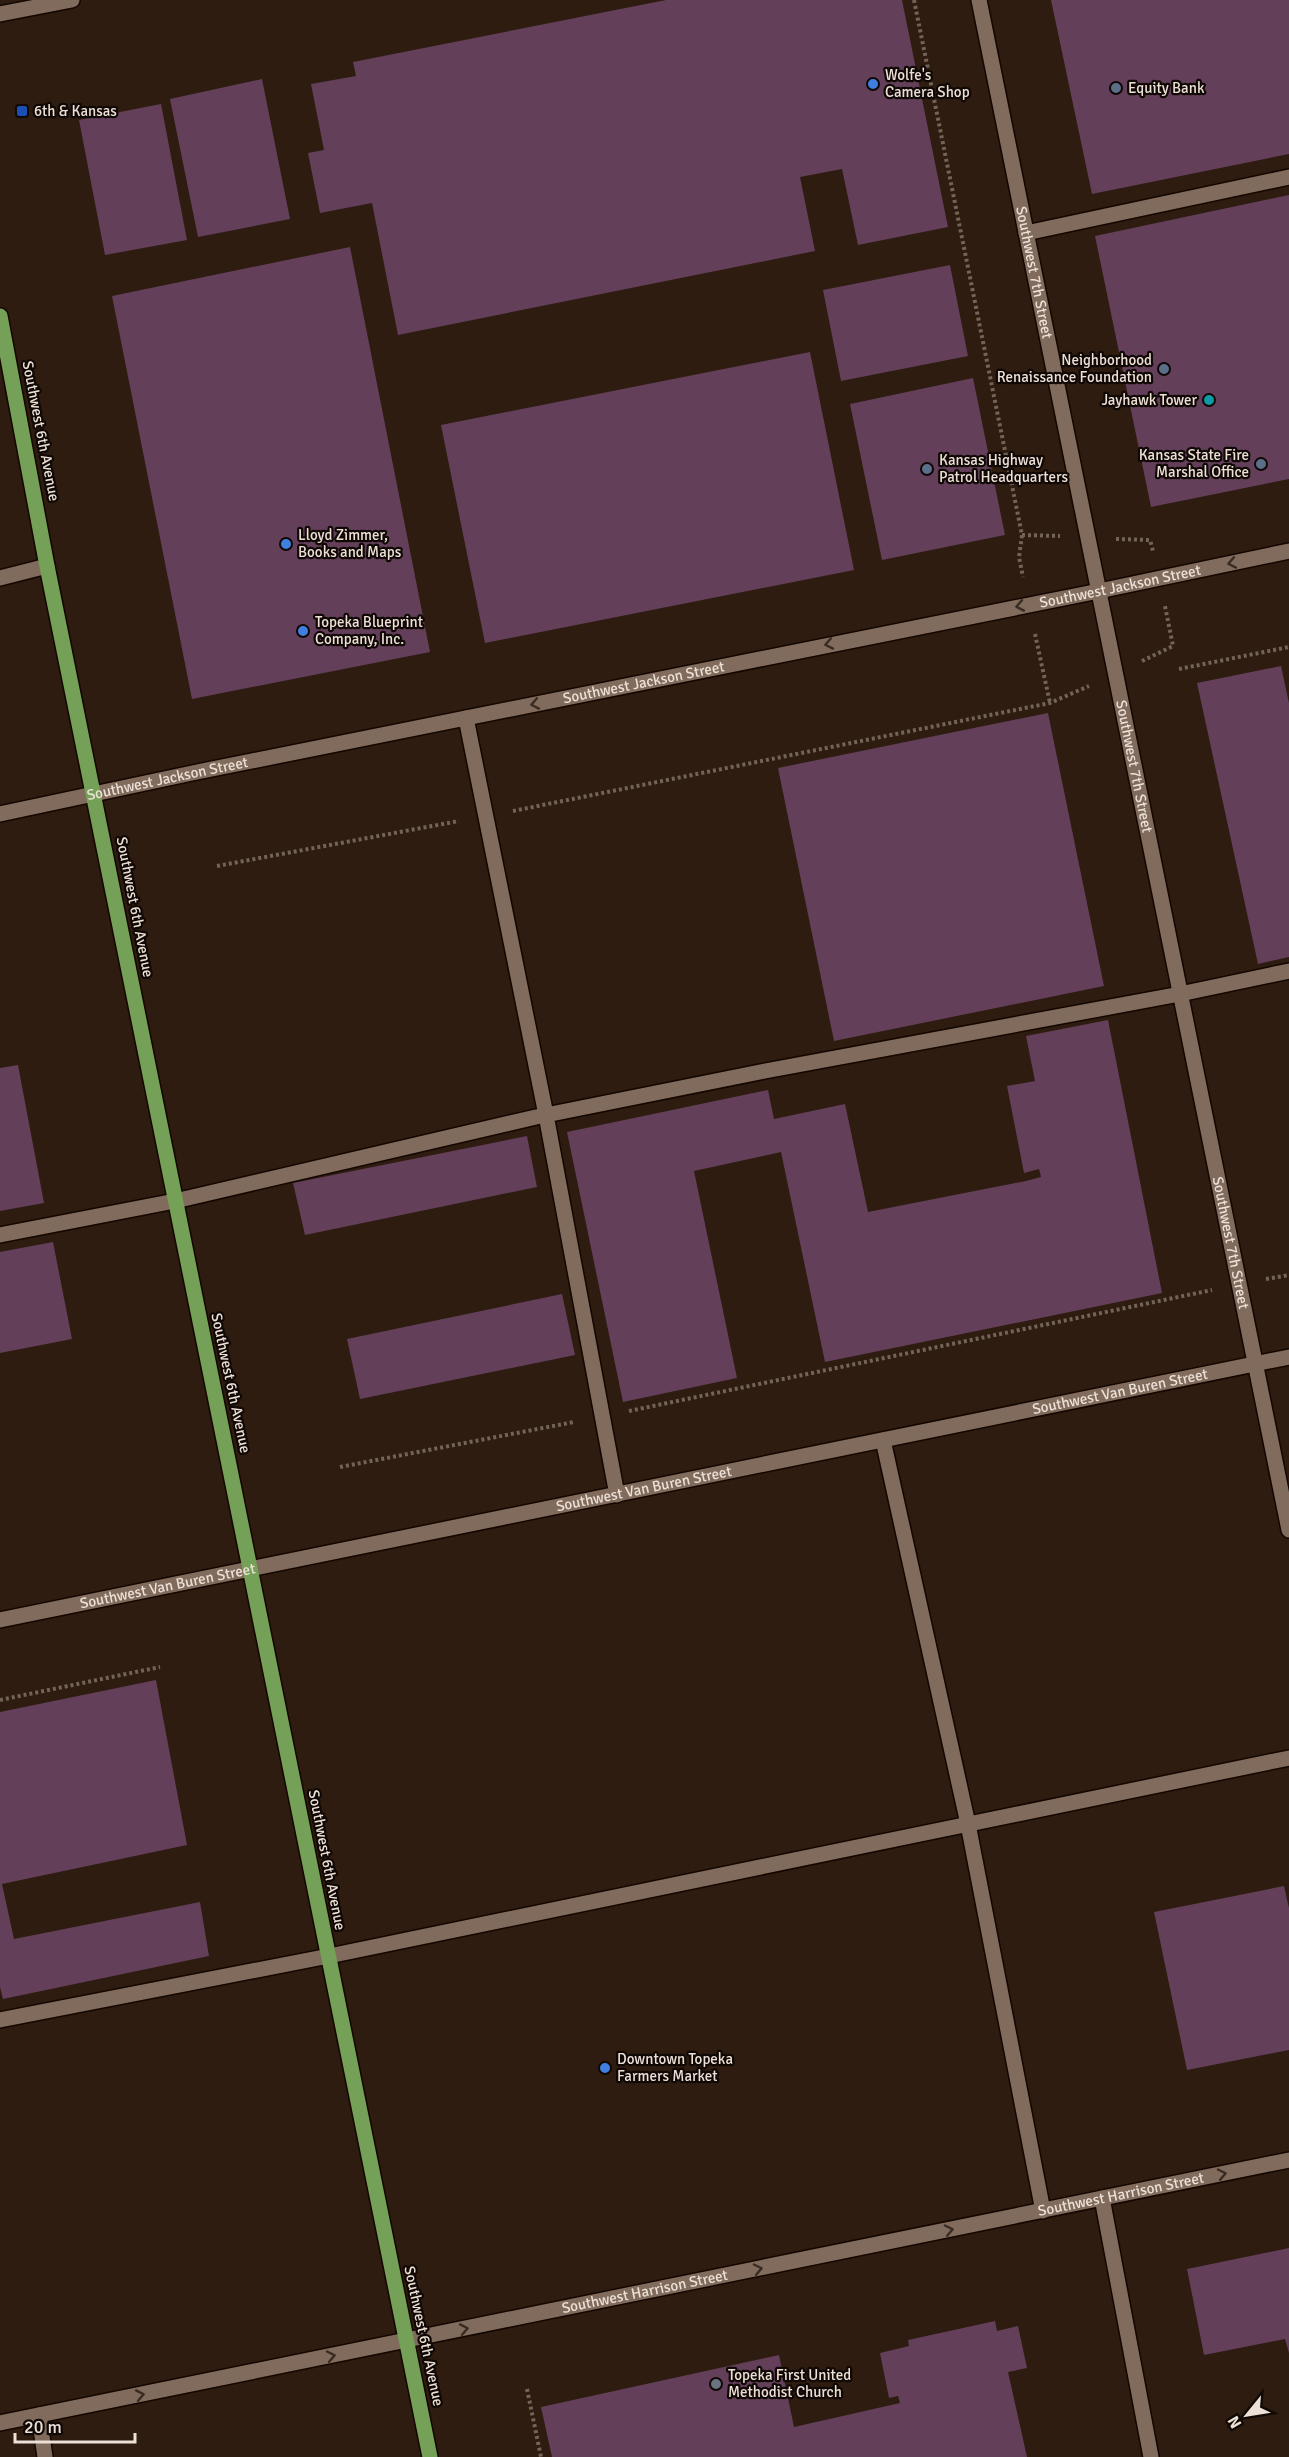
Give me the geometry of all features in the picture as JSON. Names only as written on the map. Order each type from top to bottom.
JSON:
[{"type":"main road","name":"Southwest 6th Avenue","points":[[0,316],[7,378],[48,566],[430,2457]]},
{"type":"street","points":[[0,14],[72,0]]},
{"type":"street","name":"Southwest 7th Street","points":[[979,0],[1289,1530]]},
{"type":"street","points":[[1026,233],[1289,177]]},
{"type":"street","name":"Southwest Jackson Street","points":[[0,814],[93,793],[1289,551]]},
{"type":"street","points":[[0,578],[48,566]]},
{"type":"street","points":[[466,718],[546,1115],[617,1495]]},
{"type":"street","points":[[0,1235],[176,1201],[546,1115],[765,1071],[1180,994],[1289,971]]},
{"type":"street","name":"Southwest Van Buren Street","points":[[0,1620],[1289,1358]]},
{"type":"street","points":[[883,1440],[968,1824],[1043,2211]]},
{"type":"street","points":[[0,2020],[328,1956],[1289,1758]]},
{"type":"street","name":"Southwest Harrison Street","points":[[0,2422],[1289,2160]]},
{"type":"street","points":[[1102,2198],[1151,2457]]},
{"type":"street","points":[[39,2415],[45,2457]]},
{"type":"path","points":[[914,0],[1022,535],[1019,557]]},
{"type":"path","points":[[1179,669],[1289,647]]},
{"type":"path","points":[[217,866],[486,816],[1050,703]]},
{"type":"path","points":[[340,1467],[604,1416],[1289,1275]]},
{"type":"path","points":[[0,1700],[160,1667]]},
{"type":"path","points":[[527,2389],[541,2457]]},
{"type":"building","points":[[666,0],[902,0],[948,227],[858,245],[842,169],[800,177],[815,251],[398,335],[372,203],[320,213],[308,153],[324,150],[311,84],[356,76],[353,62]]},
{"type":"building","points":[[1051,0],[1289,0],[1289,154],[1092,194]]},
{"type":"building","points":[[262,79],[290,219],[198,237],[170,99]]},
{"type":"building","points":[[161,104],[187,240],[105,255],[79,120]]},
{"type":"building","name":"Jayhawk Tower","points":[[1289,195],[1289,479],[1151,507],[1095,236]]},
{"type":"building","points":[[350,247],[430,652],[192,699],[112,296]]},
{"type":"building","points":[[950,265],[968,356],[841,381],[823,290]]},
{"type":"building","points":[[810,352],[854,570],[485,643],[441,425]]},
{"type":"building","name":"Kansas Highway Patrol Headquarters","points":[[973,378],[1005,535],[882,560],[850,404]]},
{"type":"building","points":[[1281,666],[1289,703],[1289,957],[1258,964],[1197,683]]},
{"type":"building","points":[[1048,713],[1104,986],[834,1041],[778,768]]},
{"type":"building","points":[[1108,1020],[1162,1293],[825,1362],[781,1152],[694,1171],[737,1378],[623,1402],[567,1132],[768,1090],[774,1119],[845,1104],[868,1212],[1026,1181],[1041,1177],[1039,1169],[1024,1173],[1007,1086],[1035,1081],[1026,1036]]},
{"type":"building","points":[[18,1065],[44,1203],[0,1211],[0,1068]]},
{"type":"building","points":[[527,1136],[537,1187],[305,1235],[293,1183]]},
{"type":"building","points":[[53,1242],[72,1339],[0,1353],[0,1252]]},
{"type":"building","points":[[562,1294],[575,1355],[360,1399],[347,1339]]},
{"type":"building","points":[[156,1680],[187,1845],[2,1884],[14,1939],[200,1902],[209,1956],[3,1999],[0,1987],[0,1712]]},
{"type":"building","points":[[1284,1886],[1289,1908],[1289,2050],[1187,2070],[1154,1912]]},
{"type":"building","points":[[1289,2248],[1289,2353],[1285,2339],[1204,2355],[1187,2269]]},
{"type":"building","name":"Topeka First United Methodist Church","points":[[995,2321],[997,2331],[1018,2326],[1027,2368],[1008,2372],[1027,2457],[552,2457],[541,2407],[779,2355],[794,2427],[900,2403],[898,2396],[889,2398],[880,2353],[909,2346],[908,2340]]},
{"type":"place","name":"Wolfe's Camera Shop","points":[[873,84]]},
{"type":"place","name":"Equity Bank","points":[[1116,88]]},
{"type":"place","name":"6th & Kansas","points":[[22,111]]},
{"type":"place","name":"Neighborhood Renaissance Foundation","points":[[1164,369]]},
{"type":"place","name":"Jayhawk Tower","points":[[1209,400]]},
{"type":"place","name":"Kansas State Fire Marshal Office","points":[[1261,464]]},
{"type":"place","name":"Kansas Highway Patrol Headquarters","points":[[927,469]]},
{"type":"place","name":"Lloyd Zimmer, Books and Maps","points":[[286,544]]},
{"type":"place","name":"Topeka Blueprint Company, Inc.","points":[[303,631]]},
{"type":"place","name":"Downtown Topeka Farmers Market","points":[[605,2068]]},
{"type":"place","name":"Topeka First United Methodist Church","points":[[716,2384]]}]
